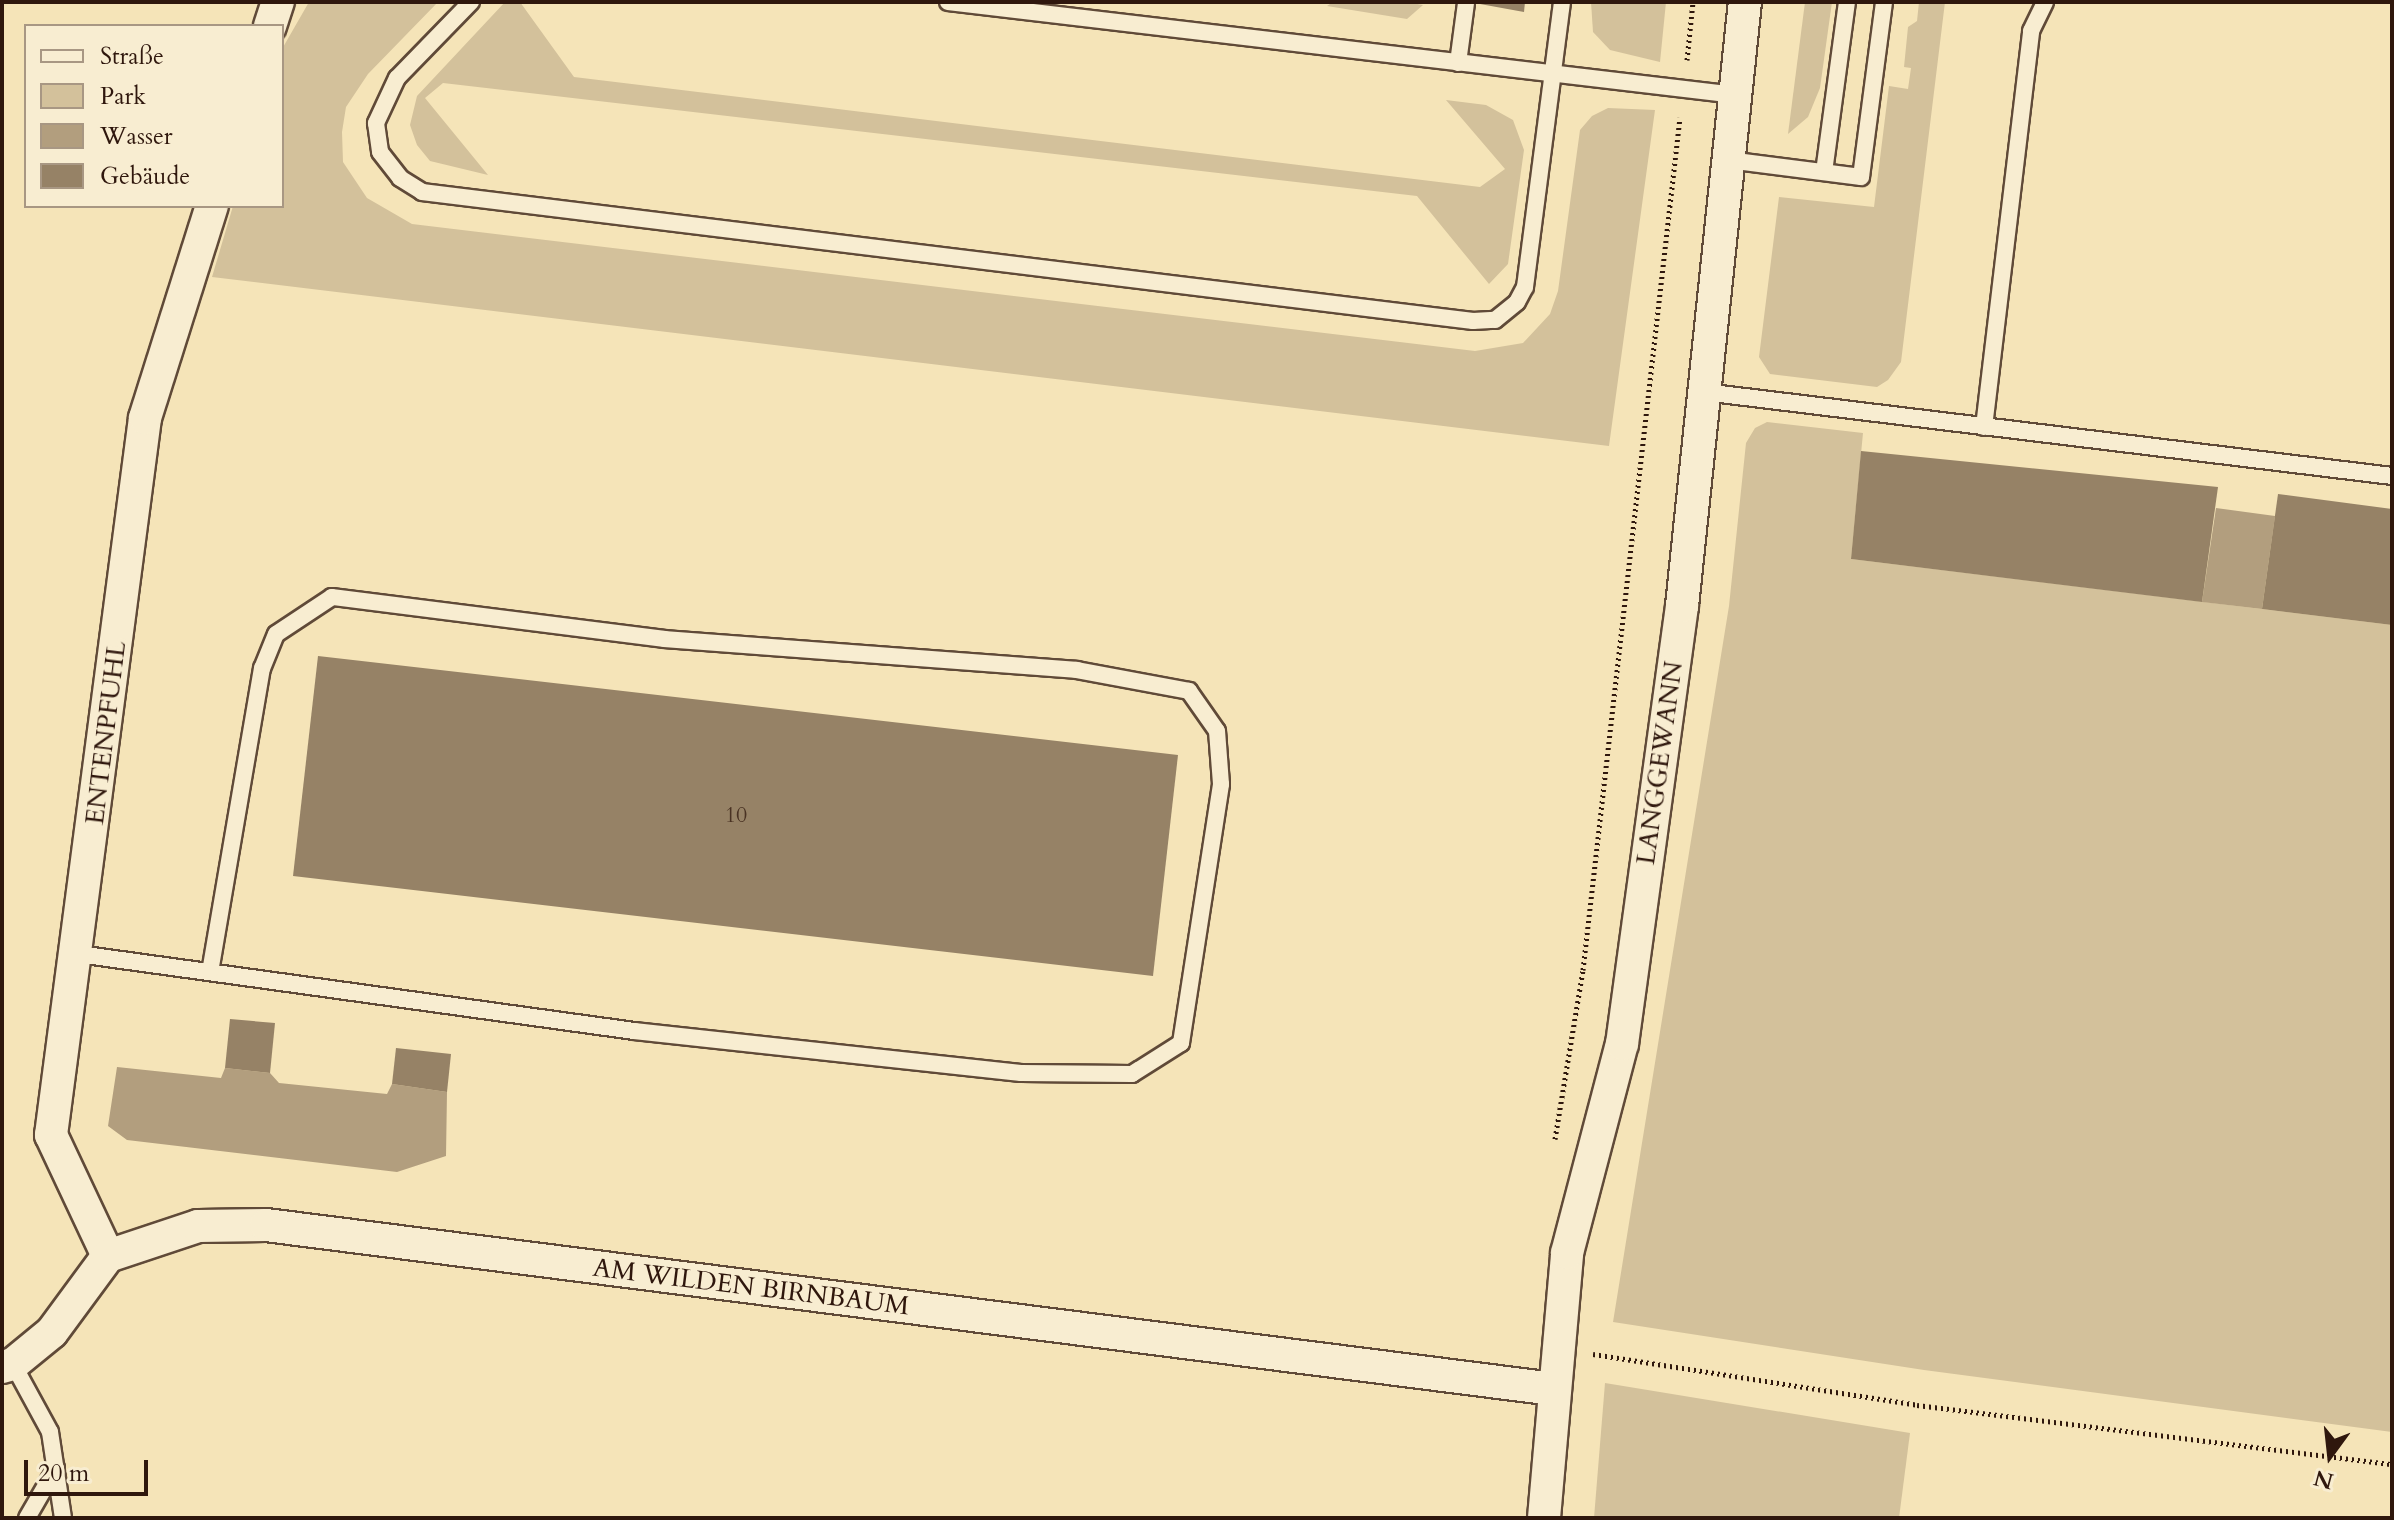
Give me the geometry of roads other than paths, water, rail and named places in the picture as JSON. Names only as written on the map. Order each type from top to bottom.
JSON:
[{"type":"street","points":[[271,24],[278,2]]},
{"type":"street","name":"LANGGEWANN","points":[[1544,1518],[1567,1253],[1622,1044],[1682,606],[1745,2]]},
{"type":"street","name":"ENTENPFUHL","points":[[108,1256],[51,1135],[78,954],[145,418],[211,208]]},
{"type":"street","name":"AM WILDEN BIRNBAUM","points":[[108,1256],[198,1226],[266,1225],[1553,1389]]},
{"type":"street","points":[[8,1366],[52,1332],[108,1256]]},
{"type":"lane","points":[[471,2],[397,78],[376,123],[375,139],[386,162],[422,192],[1473,321],[1495,320],[1517,302],[1525,287],[1562,2]]},
{"type":"lane","points":[[948,2],[1736,95]]},
{"type":"lane","points":[[1824,172],[1847,2]]},
{"type":"lane","points":[[1728,160],[1861,177],[1884,2]]},
{"type":"lane","points":[[1984,427],[2031,31],[2045,2]]},
{"type":"lane","points":[[1458,63],[1466,3]]},
{"type":"lane","points":[[1704,392],[2392,476]]},
{"type":"lane","points":[[78,954],[634,1031],[1021,1073],[1132,1074],[1181,1043],[1221,784],[1217,731],[1189,691],[1077,670],[665,639],[332,597],[276,634],[262,668],[210,972]]},
{"type":"lane","points":[[8,1366],[50,1432],[63,1518]]},
{"type":"lane","points":[[27,1518],[56,1468]]},
{"type":"water","points":[[2216,508],[2275,516],[2262,609],[2202,602]]},
{"type":"water","points":[[117,1067],[221,1078],[225,1068],[270,1073],[279,1083],[387,1094],[392,1084],[447,1092],[446,1156],[397,1172],[127,1140],[108,1126]]}]
